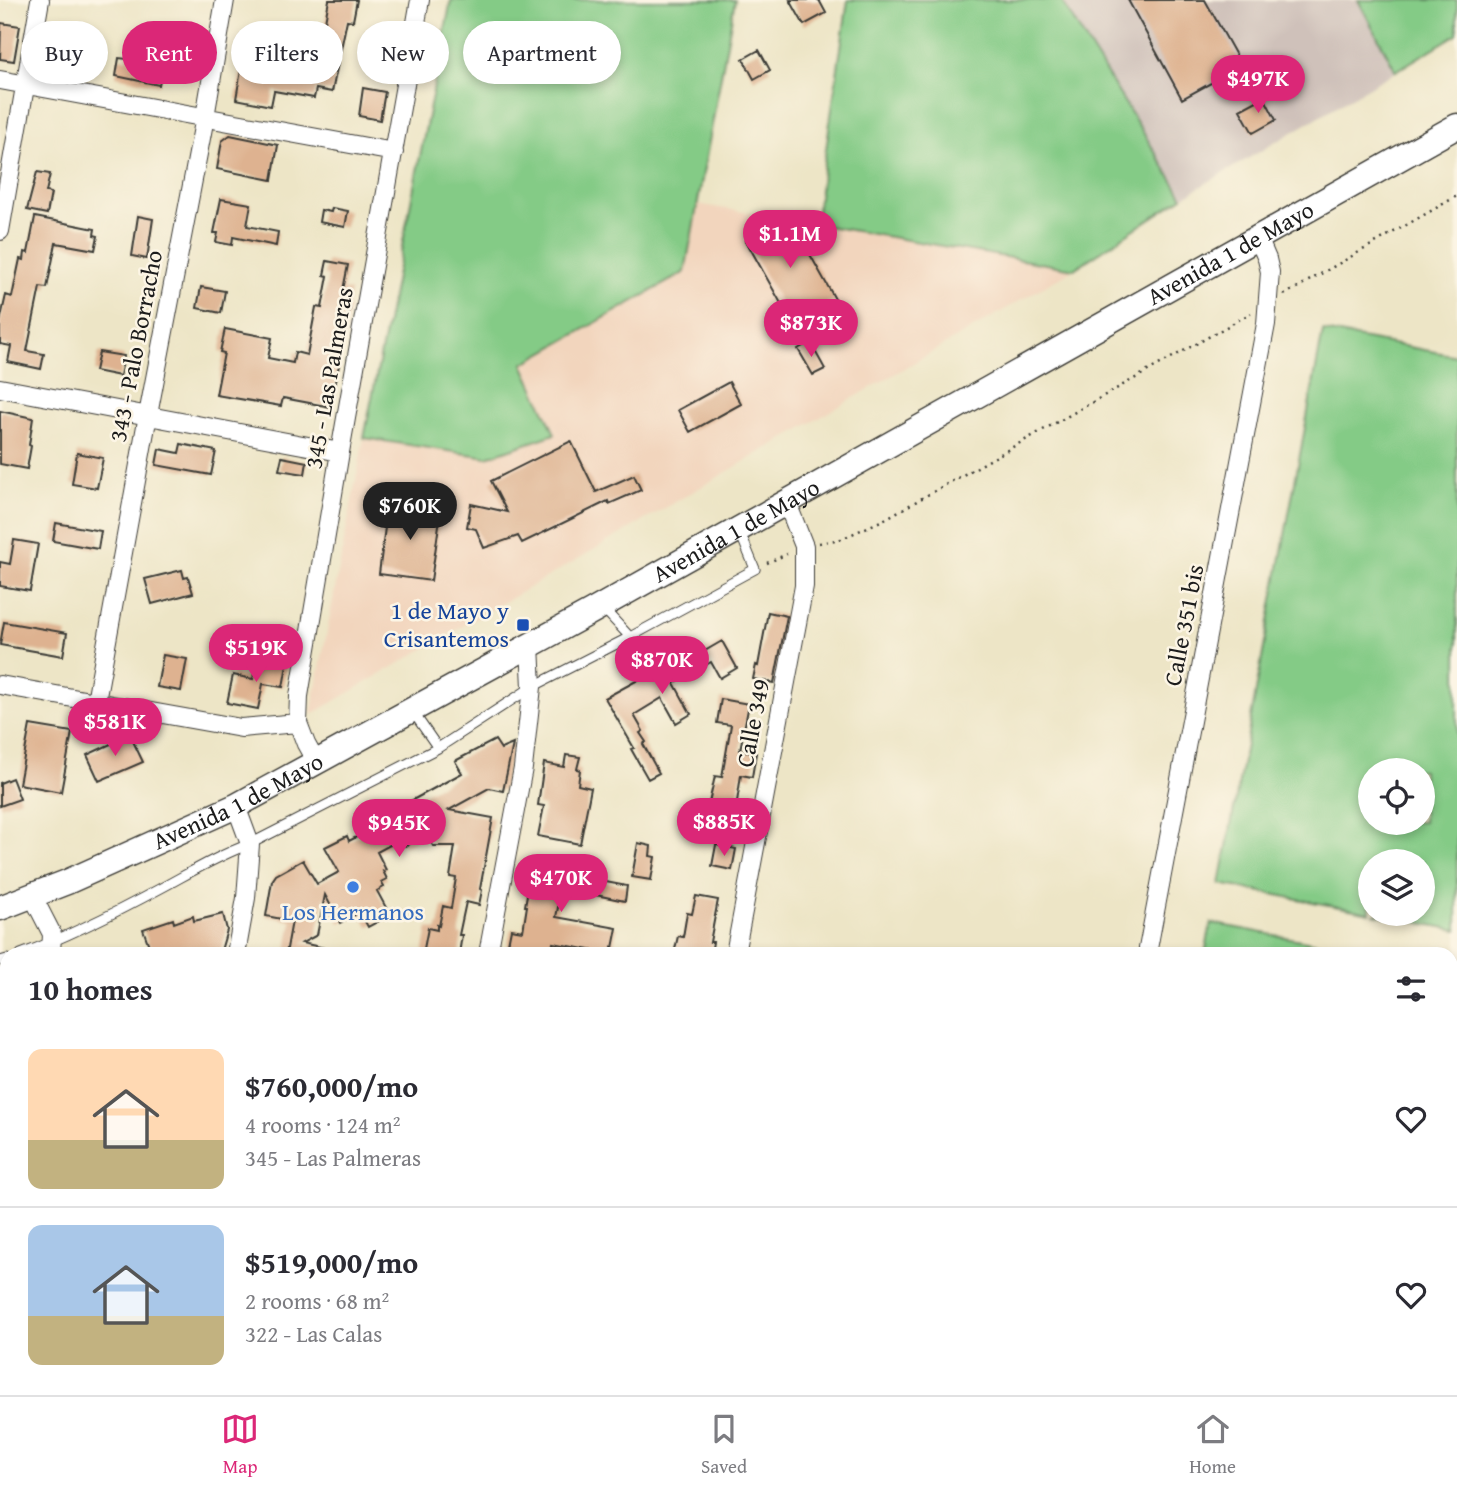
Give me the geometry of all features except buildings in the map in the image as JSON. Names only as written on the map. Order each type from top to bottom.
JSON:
[{"type":"main road","name":"Avenida 1 de Mayo","points":[[0,908],[67,882],[236,806],[787,503],[1457,126]]},
{"type":"street","points":[[0,231],[40,0]]},
{"type":"street","name":"343 - Palo Borracho","points":[[96,701],[225,0]]},
{"type":"street","name":"345 - Las Palmeras","points":[[316,762],[298,723],[299,696],[421,0]]},
{"type":"street","points":[[0,80],[394,152]]},
{"type":"street","name":"Calle 351 bis","points":[[1148,947],[1263,338],[1270,272],[1268,259],[1258,238]]},
{"type":"street","points":[[0,388],[340,452]]},
{"type":"street","name":"Calle 349","points":[[736,947],[804,586],[804,546],[787,503]]},
{"type":"street","points":[[489,947],[523,768],[532,687],[530,645]]},
{"type":"street","points":[[0,685],[241,728],[298,723]]},
{"type":"street","points":[[236,806],[250,844],[246,898],[237,947]]},
{"type":"street","points":[[32,895],[52,934],[52,947]]},
{"type":"lane","points":[[54,947],[234,850],[438,748],[532,687],[755,569],[739,528]]},
{"type":"lane","points":[[601,606],[630,637]]},
{"type":"lane","points":[[412,710],[438,748]]},
{"type":"path","points":[[755,569],[804,546],[841,539],[883,520],[1457,196]]},
{"type":"shaded area","points":[[1061,0],[1358,0],[1396,71],[1183,197]]},
{"type":"shaded area","points":[[697,204],[1074,269],[311,715],[364,438],[487,457],[555,433],[522,364],[685,272]]},
{"type":"green space","points":[[451,0],[735,0],[685,272],[523,364],[555,434],[487,457],[364,438],[434,84],[449,84],[449,21],[447,21]]},
{"type":"green space","points":[[848,0],[1061,0],[1183,197],[1074,269],[815,224]]},
{"type":"green space","points":[[1358,0],[1457,0],[1457,34],[1396,71]]},
{"type":"green space","points":[[1323,331],[1457,356],[1457,930],[1435,926],[1435,849],[1358,849],[1358,911],[1220,884]]},
{"type":"green space","points":[[1211,923],[1337,947],[1206,947]]},
{"type":"place","name":"1 de Mayo y Crisantemos","points":[[523,625]]},
{"type":"place","name":"Los Hermanos","points":[[353,887]]}]
